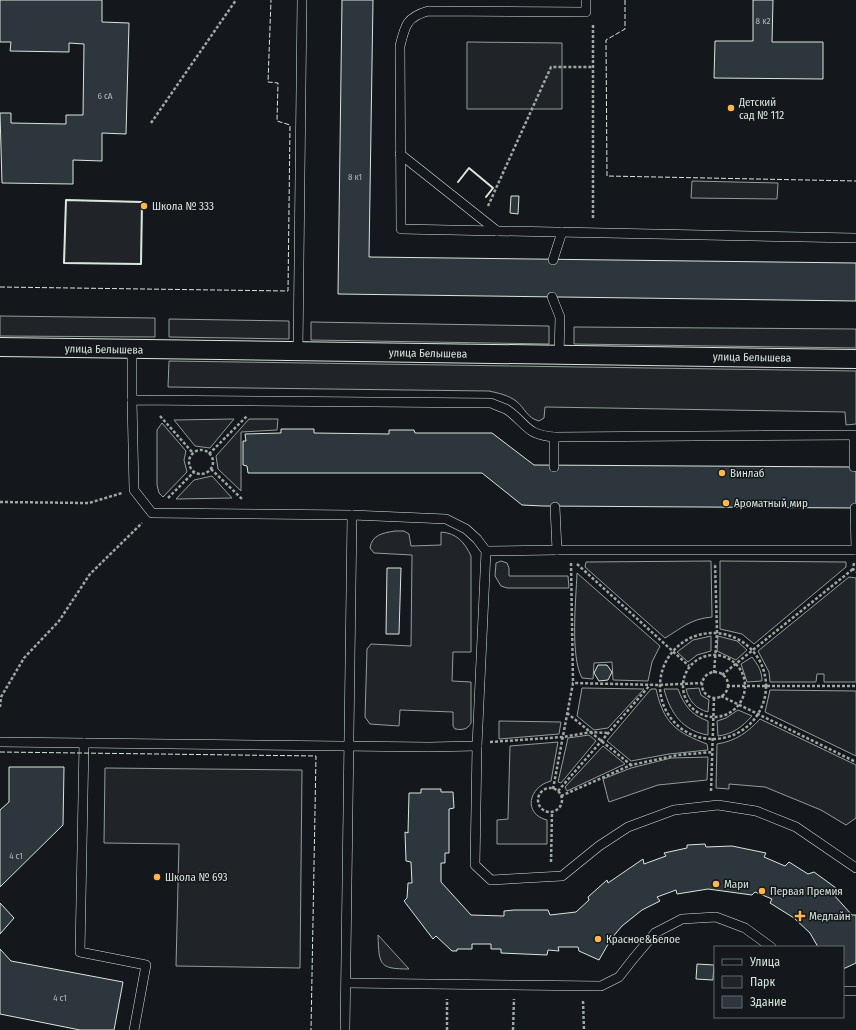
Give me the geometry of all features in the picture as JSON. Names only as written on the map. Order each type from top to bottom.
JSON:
[{"type":"street","name":"улица Белышева","points":[[0,348],[856,359]]},
{"type":"lane","points":[[298,351],[302,0]]},
{"type":"lane","points":[[586,0],[586,12],[428,11],[414,15],[404,28],[400,46],[401,229],[593,234],[856,238]]},
{"type":"lane","points":[[400,154],[497,231]]},
{"type":"lane","points":[[553,260],[562,232]]},
{"type":"lane","points":[[552,297],[560,317],[559,355]]},
{"type":"lane","points":[[132,349],[134,490],[152,513],[352,515],[446,519],[466,529],[477,539],[486,551],[478,744],[475,865],[491,880],[562,876],[599,846],[628,827],[674,810],[718,805],[756,811],[796,827],[856,868]]},
{"type":"lane","points":[[132,400],[491,403],[506,409],[527,429],[540,436],[855,436],[854,467]]},
{"type":"lane","points":[[554,436],[554,467]]},
{"type":"lane","points":[[555,507],[557,550]]},
{"type":"lane","points":[[486,551],[856,550],[855,508]]},
{"type":"lane","points":[[345,1030],[352,515]]},
{"type":"lane","points":[[0,742],[349,746],[478,744]]},
{"type":"lane","points":[[84,743],[80,952],[146,965],[134,1030]]},
{"type":"lane","points":[[346,983],[583,987],[601,986],[619,977],[656,933],[682,919],[716,917],[745,928],[770,946]]},
{"type":"lane","points":[[844,991],[856,991]]},
{"type":"path","points":[[151,122],[236,0]]},
{"type":"path","points":[[593,17],[593,234]]},
{"type":"path","points":[[482,220],[551,67],[594,67]]},
{"type":"path","points":[[209,454],[249,415]]},
{"type":"path","points":[[160,416],[193,453]]},
{"type":"path","points":[[201,450],[209,454],[213,463],[211,469],[206,473],[200,474],[194,472],[188,461],[193,453],[201,450]]},
{"type":"path","points":[[211,469],[245,502]]},
{"type":"path","points":[[165,501],[194,472]]},
{"type":"path","points":[[0,502],[89,503],[134,490]]},
{"type":"path","points":[[0,707],[1,697],[24,658],[59,621],[90,574],[152,513]]},
{"type":"path","points":[[714,550],[717,633],[714,655],[714,673]]},
{"type":"path","points":[[553,789],[573,683],[571,558],[690,666]]},
{"type":"path","points":[[722,675],[853,569]]},
{"type":"path","points":[[717,633],[730,635],[744,642],[753,651],[764,669],[766,686],[764,702],[758,713],[744,729],[729,737],[713,739],[696,736],[681,729],[669,717],[662,702],[659,685],[662,669],[673,651],[681,642],[696,635],[717,633]]},
{"type":"path","points":[[714,655],[724,656],[736,664],[744,677],[746,686],[744,696],[739,705],[732,712],[724,716],[712,718],[695,712],[688,705],[684,696],[683,684],[684,676],[690,666],[705,656],[714,655]]},
{"type":"path","points":[[714,673],[722,675],[725,678],[727,686],[726,691],[721,696],[714,698],[703,692],[702,683],[706,676],[714,673]]},
{"type":"path","points":[[573,683],[650,685],[702,683]]},
{"type":"path","points":[[558,791],[650,685]]},
{"type":"path","points":[[727,686],[856,686]]},
{"type":"path","points":[[721,696],[856,762]]},
{"type":"path","points":[[712,766],[712,718],[714,698]]},
{"type":"path","points":[[567,713],[631,765]]},
{"type":"path","points":[[478,744],[562,737],[591,732],[609,733]]},
{"type":"path","points":[[561,796],[631,765],[678,755],[713,752]]},
{"type":"path","points":[[547,789],[558,791],[561,796],[561,806],[552,812],[546,812],[538,803],[538,797],[547,789]]},
{"type":"path","points":[[551,877],[552,812]]},
{"type":"path","points":[[447,985],[447,1030]]},
{"type":"path","points":[[514,986],[514,1030]]},
{"type":"path","points":[[583,987],[584,1030]]},
{"type":"green space","points":[[467,42],[562,43],[562,109],[467,109]]},
{"type":"green space","points":[[692,181],[778,183],[777,199],[691,198]]},
{"type":"green space","points":[[66,200],[142,202],[141,264],[64,263]]},
{"type":"green space","points":[[0,316],[155,318],[155,337],[0,336]]},
{"type":"green space","points":[[169,319],[289,321],[289,339],[169,337]]},
{"type":"green space","points":[[311,322],[549,326],[549,344],[311,340]]},
{"type":"green space","points":[[574,327],[856,329],[856,348],[574,344]]},
{"type":"green space","points":[[169,361],[856,371],[856,424],[846,425],[845,412],[545,407],[544,418],[539,421],[532,418],[513,399],[503,394],[489,391],[168,387]]},
{"type":"green space","points":[[234,419],[210,448],[195,446],[174,420]]},
{"type":"green space","points":[[249,419],[278,419],[277,430],[241,432],[241,491],[218,469],[216,456]]},
{"type":"green space","points":[[162,423],[186,451],[184,460],[187,472],[163,497],[159,493],[157,485],[157,430]]},
{"type":"green space","points":[[212,476],[232,498],[176,499],[194,480]]},
{"type":"green space","points":[[395,531],[404,531],[409,534],[411,546],[441,545],[441,532],[452,534],[463,543],[471,556],[471,652],[453,652],[452,681],[471,682],[471,723],[464,729],[455,729],[453,726],[453,712],[400,710],[399,726],[370,724],[365,717],[367,649],[371,644],[411,646],[412,555],[374,553],[370,548],[375,537]]},
{"type":"green space","points":[[501,561],[507,563],[509,568],[509,576],[568,576],[569,588],[507,588],[501,586],[495,576],[496,563]]},
{"type":"green space","points":[[711,561],[712,617],[692,622],[665,638],[585,567],[586,562]]},
{"type":"green space","points":[[720,561],[846,562],[846,567],[754,644],[742,634],[720,629]]},
{"type":"green space","points":[[577,573],[660,646],[652,662],[648,681],[613,680],[612,662],[594,663],[593,679],[582,678],[578,668],[575,642]]},
{"type":"green space","points":[[849,577],[856,578],[856,682],[824,682],[824,674],[817,674],[816,682],[770,682],[769,672],[758,651]]},
{"type":"green space","points":[[711,636],[711,651],[697,655],[688,662],[677,652],[693,640]]},
{"type":"green space","points":[[718,636],[737,641],[747,650],[736,660],[717,651]]},
{"type":"green space","points":[[752,657],[759,668],[762,681],[747,682],[741,664]]},
{"type":"green space","points":[[582,688],[644,689],[608,728],[594,730],[577,716]]},
{"type":"green space","points":[[699,688],[701,695],[709,700],[708,712],[700,709],[694,704],[686,689]]},
{"type":"green space","points":[[651,689],[656,689],[659,701],[667,719],[679,731],[707,744],[708,750],[669,754],[631,761],[607,741]]},
{"type":"green space","points":[[664,689],[678,689],[689,709],[697,716],[708,721],[708,735],[691,730],[679,720],[670,706]]},
{"type":"green space","points":[[770,690],[856,691],[856,756],[765,712]]},
{"type":"green space","points":[[738,710],[752,716],[737,729],[728,734],[718,736],[717,721],[726,718]]},
{"type":"green space","points":[[760,719],[856,765],[856,818],[846,825],[821,810],[765,787],[729,784],[729,789],[716,788],[717,744],[736,738],[751,728]]},
{"type":"green space","points":[[499,721],[561,722],[559,734],[499,739]]},
{"type":"green space","points":[[589,735],[596,741],[561,783],[558,782],[568,738]]},
{"type":"green space","points":[[558,742],[551,781],[543,784],[537,789],[531,800],[534,812],[539,817],[547,820],[547,844],[497,844],[497,820],[508,819],[510,746]]},
{"type":"green space","points":[[603,746],[625,764],[567,791],[565,787]]},
{"type":"green space","points":[[708,757],[707,780],[658,785],[609,802],[603,779],[631,768],[671,758]]},
{"type":"green space","points":[[105,768],[302,770],[300,968],[176,966],[179,844],[104,843]]},
{"type":"green space","points":[[378,935],[409,969],[392,968],[383,963],[380,959]]},
{"type":"building","points":[[0,0],[102,0],[102,22],[129,23],[126,134],[102,133],[102,161],[73,160],[73,184],[2,183],[0,113],[11,113],[11,123],[66,124],[66,115],[83,115],[84,44],[69,43],[69,52],[10,51],[11,42],[0,42]]},
{"type":"building","points":[[342,0],[373,0],[369,257],[856,263],[856,301],[338,294]]},
{"type":"building","points":[[753,0],[773,0],[772,42],[823,42],[823,79],[714,78],[715,41],[753,41]]},
{"type":"building","points":[[511,196],[519,196],[518,214],[510,213]]},
{"type":"building","points":[[281,429],[314,429],[314,433],[389,434],[389,430],[414,430],[415,433],[492,433],[534,465],[856,467],[856,508],[522,505],[482,473],[248,473],[247,466],[243,465],[243,441],[246,441],[245,434],[281,433]]},
{"type":"building","points":[[387,568],[401,568],[399,634],[386,634]]},
{"type":"building","points":[[598,665],[607,665],[612,672],[608,680],[599,681],[594,673]]},
{"type":"building","points":[[9,767],[64,767],[63,825],[0,887],[0,810],[9,802]]},
{"type":"building","points":[[421,789],[441,789],[441,792],[453,792],[454,808],[449,809],[449,853],[445,853],[445,863],[441,863],[441,882],[471,915],[504,916],[504,911],[514,910],[548,910],[550,915],[576,912],[589,900],[588,897],[607,880],[608,883],[643,859],[644,864],[666,856],[664,853],[687,848],[687,845],[705,844],[706,847],[732,846],[766,853],[764,857],[785,866],[789,862],[808,874],[814,872],[836,888],[833,894],[852,915],[856,915],[856,963],[844,969],[844,946],[817,946],[810,933],[794,918],[770,903],[772,899],[755,892],[752,895],[708,889],[677,894],[676,890],[657,897],[660,901],[642,910],[622,926],[611,939],[599,960],[579,951],[578,947],[558,947],[559,951],[548,950],[547,955],[501,953],[501,949],[491,949],[491,944],[472,944],[472,949],[457,949],[457,951],[452,951],[436,936],[433,939],[404,901],[407,898],[408,883],[412,883],[411,862],[406,861],[405,832],[408,833],[409,793],[421,793]]},
{"type":"building","points":[[0,903],[14,918],[0,934]]},
{"type":"building","points":[[0,949],[11,961],[123,982],[114,1030],[80,1030],[0,1014]]},
{"type":"building","points":[[697,964],[714,965],[713,980],[696,979]]},
{"type":"fence","points":[[0,287],[288,291],[290,125],[277,121],[278,83],[268,82],[271,0]]},
{"type":"fence","points":[[625,0],[625,29],[606,40],[607,176],[856,181]]},
{"type":"fence","points":[[0,752],[316,756],[311,1030]]},
{"type":"wall","points":[[458,182],[469,168],[493,188],[486,197]]},
{"type":"wall","points":[[66,200],[142,202],[141,264],[64,263],[66,200]]},
{"type":"place","name":"Детский сад № 112","points":[[731,108]]},
{"type":"place","name":"Школа № 333","points":[[144,206]]},
{"type":"place","name":"Винлаб","points":[[722,473]]},
{"type":"place","name":"Ароматный мир","points":[[726,503]]},
{"type":"place","name":"Школа № 693","points":[[157,877]]},
{"type":"place","name":"Мари","points":[[716,884]]},
{"type":"place","name":"Первая Премия","points":[[762,891]]},
{"type":"place","name":"Медлайн","points":[[800,916]]},
{"type":"place","name":"Красное&Белое","points":[[598,939]]}]
